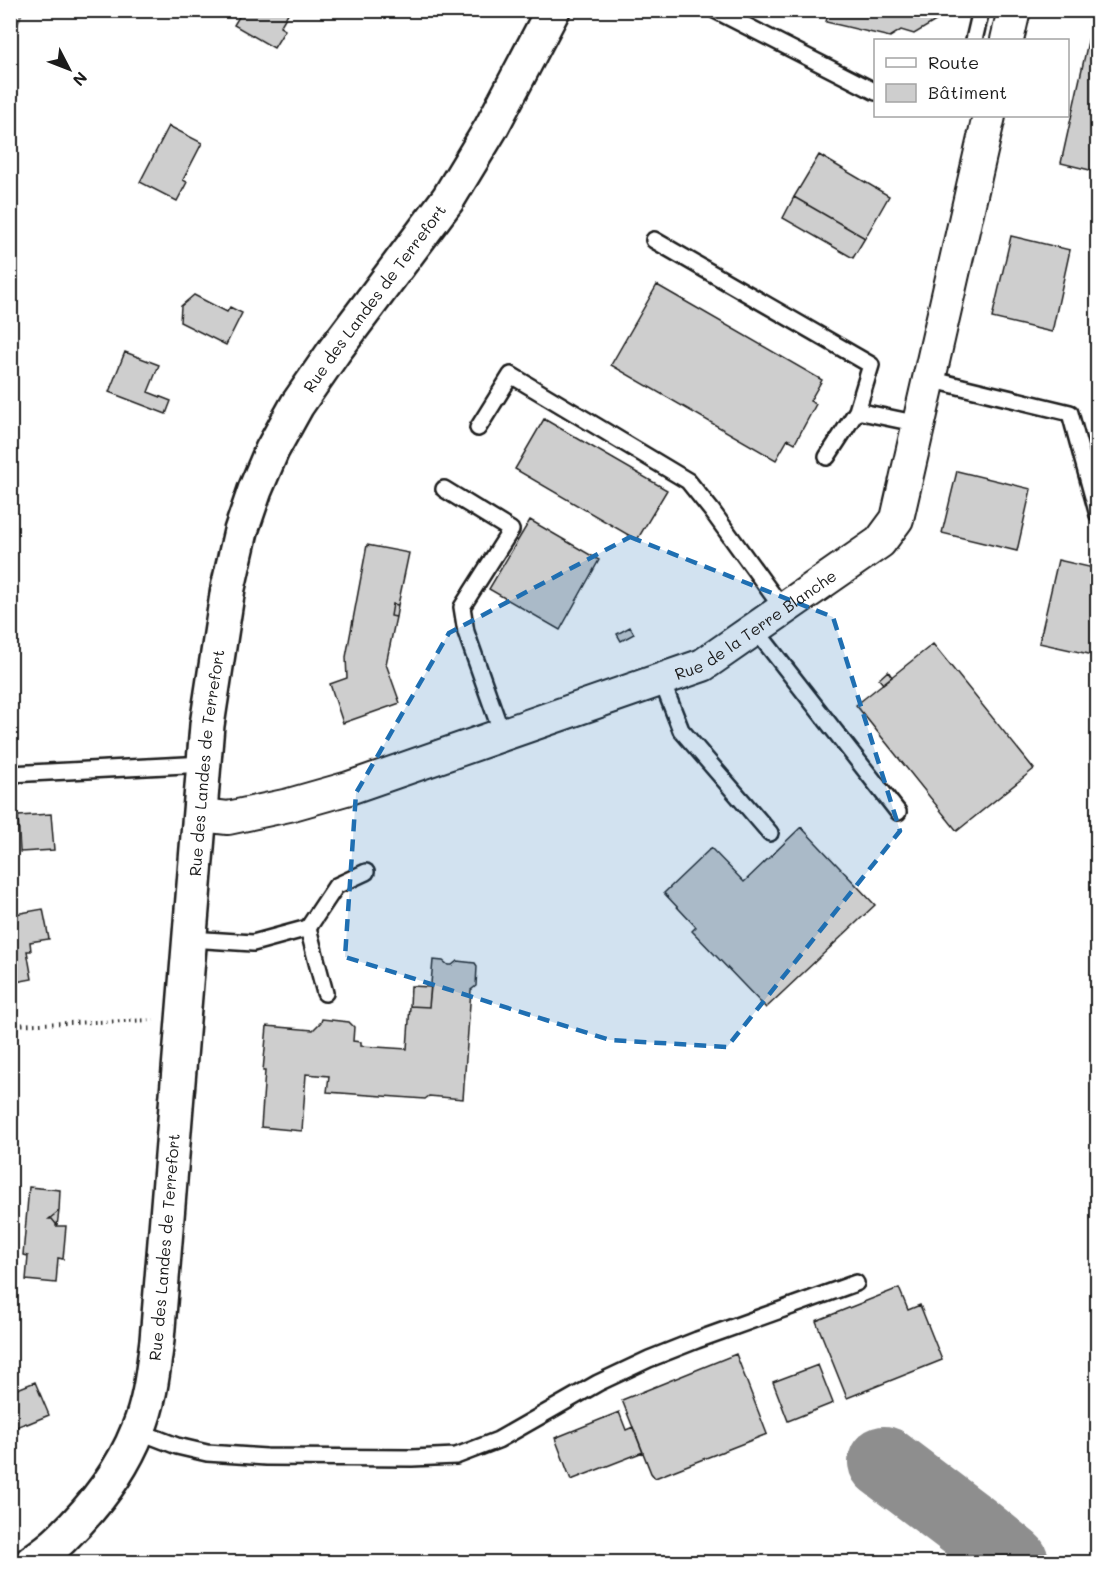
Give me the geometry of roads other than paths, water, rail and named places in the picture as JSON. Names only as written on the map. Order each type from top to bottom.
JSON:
[{"type":"street","name":"Rue des Landes de Terrefort","points":[[32,1563],[60,1540],[110,1481],[138,1431],[151,1385],[157,1340],[207,725],[228,588],[255,490],[272,450],[297,405],[335,350],[448,199],[491,128],[553,10]]},
{"type":"street","points":[[1007,39],[1014,10]]},
{"type":"street","name":"Rue de la Terre Blanche","points":[[201,815],[228,818],[289,805],[349,788],[703,665],[880,542],[897,519],[989,117]]},
{"type":"lane","points":[[715,10],[874,91]]},
{"type":"lane","points":[[974,39],[981,10]]},
{"type":"lane","points":[[654,240],[871,365],[857,411],[827,457]]},
{"type":"lane","points":[[478,428],[511,375],[687,482],[712,511],[783,609]]},
{"type":"lane","points":[[929,379],[1070,413],[1098,515]]},
{"type":"lane","points":[[857,411],[919,424]]},
{"type":"lane","points":[[444,489],[511,530],[462,607],[466,632],[502,734]]},
{"type":"lane","points":[[755,629],[898,812]]},
{"type":"lane","points":[[661,679],[681,730],[770,833]]},
{"type":"lane","points":[[10,774],[205,764]]},
{"type":"lane","points":[[190,939],[253,943],[308,928],[336,886],[366,872]]},
{"type":"lane","points":[[308,928],[325,993]]},
{"type":"lane","points":[[138,1431],[177,1446],[207,1453],[266,1457],[456,1456],[498,1440],[598,1383],[649,1359],[856,1283]]},
{"type":"water","points":[[10,11],[23,11],[17,26],[11,24]]}]
